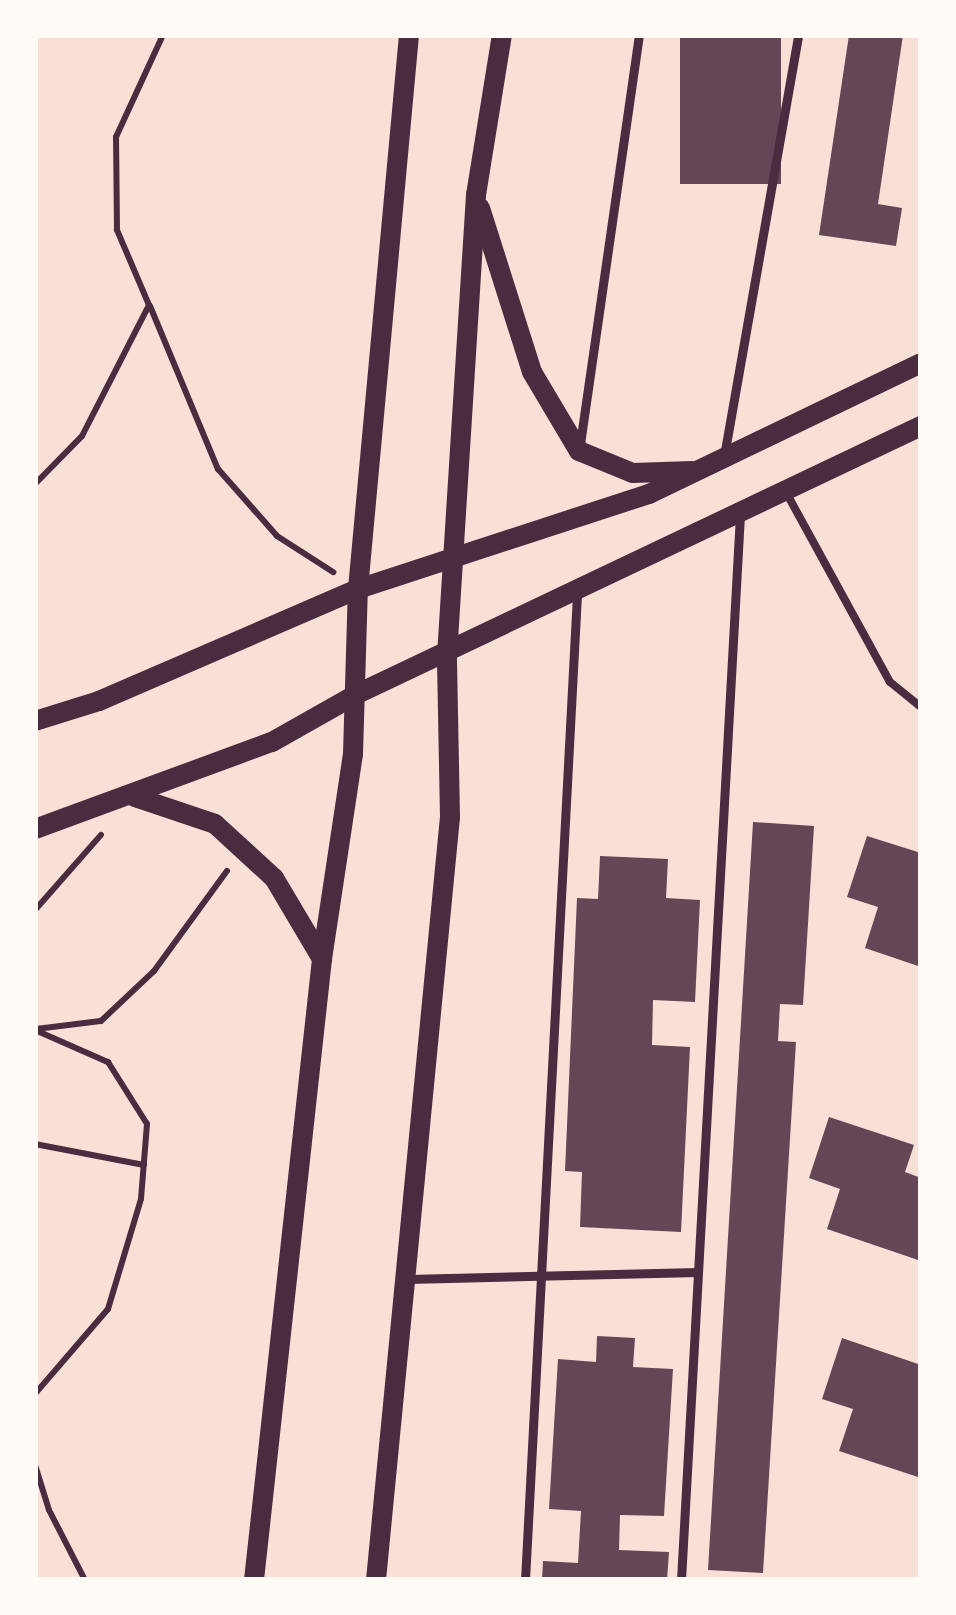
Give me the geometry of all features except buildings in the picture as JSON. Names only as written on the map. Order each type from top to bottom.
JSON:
[{"type":"main road","points":[[254,1580],[322,959],[353,754],[358,589],[409,35]]},
{"type":"main road","points":[[376,1580],[450,817],[447,656],[451,555],[476,195],[502,35]]},
{"type":"main road","points":[[476,195],[532,372],[579,451],[633,472],[698,470]]},
{"type":"main road","points":[[35,721],[358,589],[451,555],[649,494],[921,363]]},
{"type":"main road","points":[[35,829],[135,797],[272,742],[355,695],[447,656],[921,426]]},
{"type":"main road","points":[[135,797],[214,824],[274,878],[322,959]]},
{"type":"street","points":[[579,451],[639,35]]},
{"type":"street","points":[[724,458],[798,35]]},
{"type":"street","points":[[681,1580],[740,511]]},
{"type":"street","points":[[525,1580],[577,590]]},
{"type":"street","points":[[408,1279],[698,1272]]},
{"type":"lane","points":[[785,490],[890,682],[921,707]]},
{"type":"path","points":[[162,35],[116,136],[117,230],[218,469],[277,536],[358,589]]},
{"type":"path","points":[[35,484],[82,436],[150,304]]},
{"type":"path","points":[[35,910],[135,797]]},
{"type":"path","points":[[35,1030],[100,1021],[154,971],[243,850]]},
{"type":"path","points":[[35,1030],[108,1062],[147,1124],[141,1200],[108,1309],[35,1394]]},
{"type":"path","points":[[35,1144],[144,1165]]},
{"type":"path","points":[[35,1465],[48,1510],[85,1580]]}]
